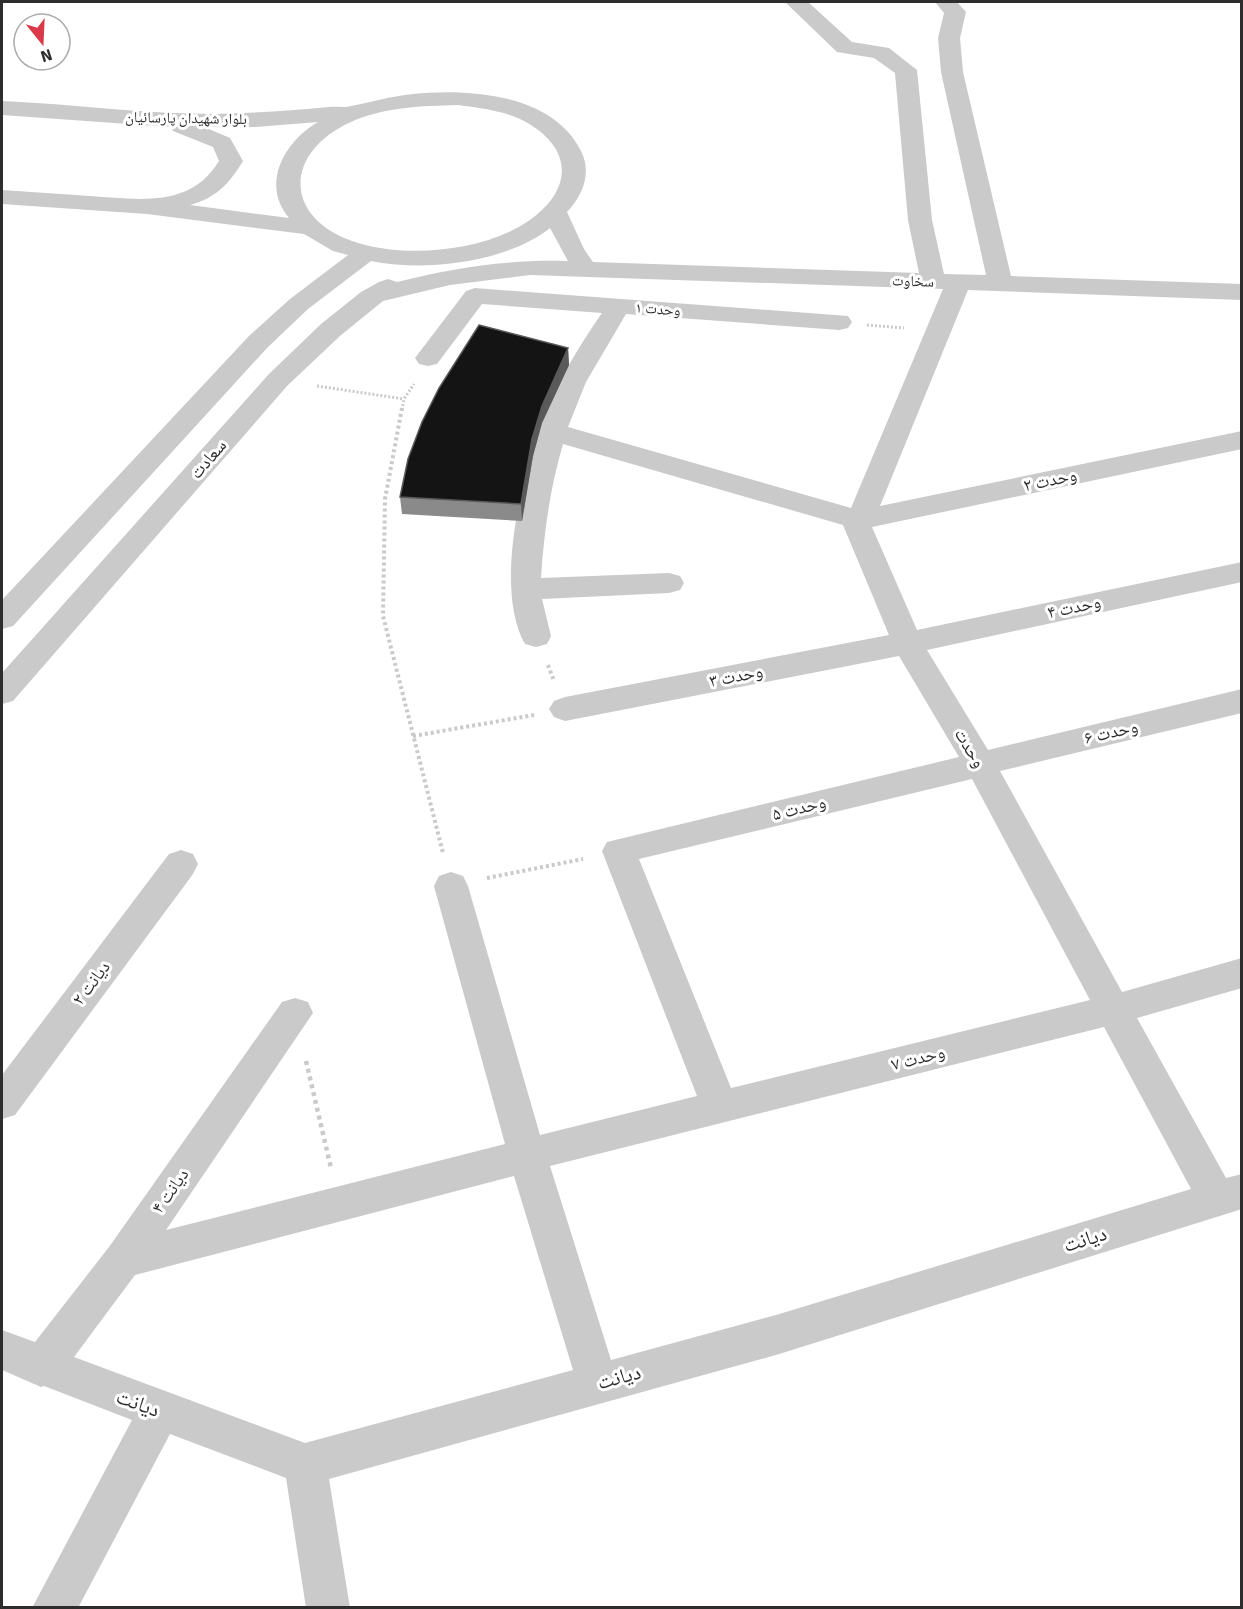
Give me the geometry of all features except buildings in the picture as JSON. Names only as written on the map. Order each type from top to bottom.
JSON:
[{"type":"street","points":[[553,432],[859,520],[938,331],[945,282],[920,220],[906,70],[880,54],[845,46],[796,2]]},
{"type":"street","points":[[946,2],[955,12],[949,38],[952,72],[1000,284]]},
{"type":"street","points":[[458,98],[500,105],[536,118],[562,138],[575,163],[573,189],[556,214],[523,236],[479,252],[444,257],[404,258],[367,252],[337,242],[313,228],[295,211],[287,191],[288,171],[298,151],[316,134],[340,119],[370,107],[413,99],[458,98]]},
{"type":"street","name":"بلوار شهیدان پارسائیان","points":[[2,108],[167,121],[296,118],[370,107]]},
{"type":"street","points":[[147,207],[194,197],[220,181],[231,161],[222,143],[198,131],[167,121]]},
{"type":"street","points":[[2,197],[147,207],[313,228]]},
{"type":"street","points":[[556,214],[572,249],[585,268]]},
{"type":"street","points":[[2,618],[258,342],[299,304],[367,252]]},
{"type":"street","points":[[479,252],[585,268]]},
{"type":"street","name":"سعادت","points":[[2,693],[278,380],[370,297],[444,257]]},
{"type":"street","points":[[370,297],[422,282],[476,272],[530,267],[585,268]]},
{"type":"street","name":"سخاوت","points":[[585,268],[1242,292]]},
{"type":"street","points":[[428,358],[475,296],[619,306]]},
{"type":"street","name":"وحدت ۱","points":[[536,636],[525,589],[529,532],[538,481],[563,399],[583,361],[619,306],[839,322]]},
{"type":"street","name":"وحدت ۲","points":[[859,520],[1242,440]]},
{"type":"street","name":"وحدت","points":[[859,520],[857,527],[907,643],[980,764],[1115,1009],[1229,1195]]},
{"type":"street","name":"وحدت ۴","points":[[907,643],[1242,572]]},
{"type":"street","points":[[525,589],[669,583]]},
{"type":"street","name":"وحدت ۳","points":[[565,709],[907,643]]},
{"type":"street","name":"وحدت ۶","points":[[980,764],[1242,701]]},
{"type":"street","name":"وحدت ۵","points":[[619,851],[980,764]]},
{"type":"street","points":[[619,851],[720,1107]]},
{"type":"street","name":"دیانت ۲","points":[[2,1102],[181,864]]},
{"type":"street","points":[[451,886],[527,1155],[598,1383]]},
{"type":"street","name":"وحدت ۷","points":[[123,1260],[527,1155],[1115,1009],[1242,973]]},
{"type":"street","name":"دیانت ۴","points":[[41,1366],[123,1260],[295,1013]]},
{"type":"street","name":"دیانت","points":[[2,1350],[305,1464],[776,1335],[1229,1195]]},
{"type":"street","points":[[54,1608],[160,1411]]},
{"type":"street","points":[[305,1464],[328,1608]]},
{"type":"path","points":[[839,322],[938,331]]},
{"type":"path","points":[[428,358],[404,399],[385,499],[383,616],[451,886],[619,851]]},
{"type":"path","points":[[278,380],[404,399]]},
{"type":"path","points":[[414,736],[565,709],[536,636]]},
{"type":"path","points":[[295,1013],[339,1204]]}]
